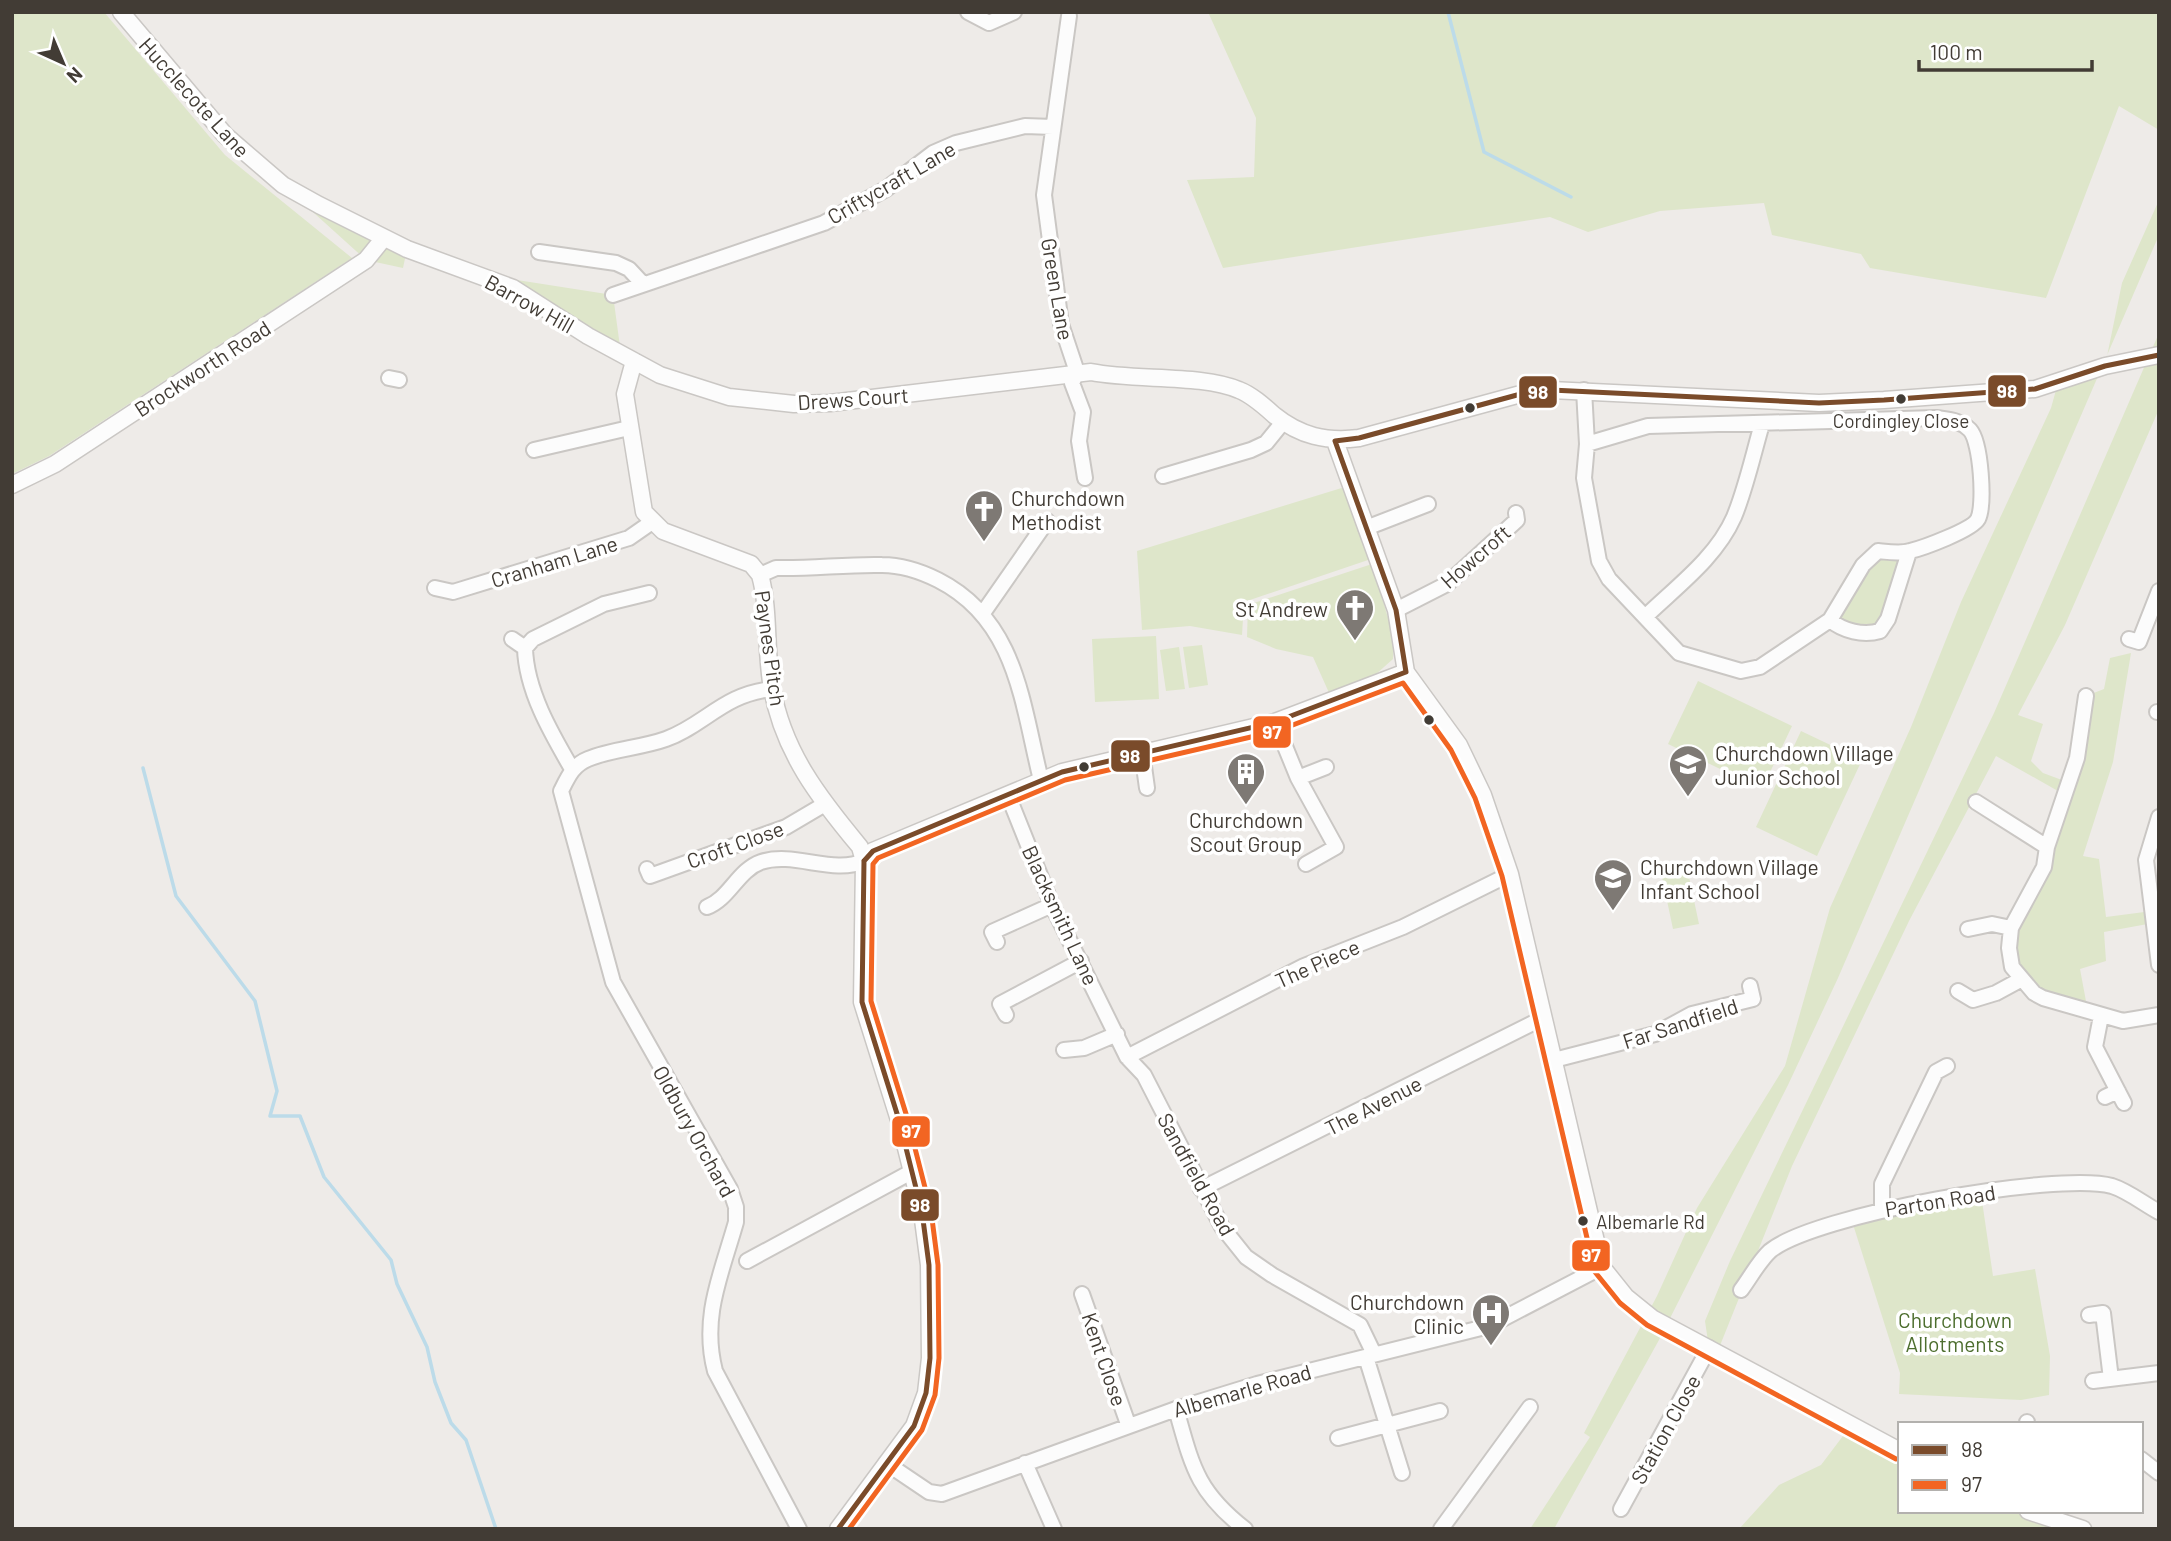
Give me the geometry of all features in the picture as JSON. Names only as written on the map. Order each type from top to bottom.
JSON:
[{"type":"street","name":"Hucclecote Lane","points":[[121,12],[197,104],[253,161],[283,185],[383,239]]},
{"type":"street","points":[[968,12],[989,23],[1014,12]]},
{"type":"street","name":"Green Lane","points":[[1071,13],[1044,195],[1060,324],[1077,372],[1072,383],[1083,412],[1079,441],[1084,478]]},
{"type":"street","name":"Criftycraft Lane","points":[[613,295],[824,223],[886,189],[933,153],[956,143],[1025,126],[1053,127]]},
{"type":"street","name":"Barrow Hill","points":[[383,239],[513,288],[634,361]]},
{"type":"street","name":"Brockworth Road","points":[[12,485],[55,464],[366,260],[383,239]]},
{"type":"street","points":[[539,252],[616,263],[629,269],[643,284]]},
{"type":"street","points":[[1077,372],[1124,379],[1216,382],[1241,390],[1283,422],[1312,437],[1335,441],[1359,438],[1517,395],[1584,390],[1770,401],[1884,400],[2035,389],[2105,366],[2159,355]]},
{"type":"street","points":[[634,361],[625,394],[644,512],[652,522]]},
{"type":"street","name":"Drews Court","points":[[634,361],[660,374],[718,394],[794,404],[874,399],[1055,378],[1077,372]]},
{"type":"street","points":[[1584,390],[1587,444],[1584,478],[1600,561],[1609,579],[1679,653],[1741,671],[1760,667],[1830,620],[1863,565],[1878,551],[1909,552],[1968,528],[1977,521],[1981,509],[1978,444],[1971,431],[1958,421],[1936,418],[1762,425],[1648,426],[1587,444]]},
{"type":"street","points":[[1163,476],[1251,450],[1266,443],[1283,422]]},
{"type":"street","points":[[1645,617],[1707,558],[1722,537],[1734,517],[1762,425]]},
{"type":"street","points":[[534,450],[629,428]]},
{"type":"street","points":[[1335,441],[1396,610],[1406,672],[1459,745],[1483,795],[1510,874],[1602,1267],[1626,1297],[1661,1322],[1898,1450]]},
{"type":"street","points":[[1366,528],[1418,502]]},
{"type":"street","name":"Howcroft","points":[[1396,610],[1447,584],[1519,520]]},
{"type":"street","points":[[983,613],[1047,521]]},
{"type":"street","name":"Paynes Pitch","points":[[652,522],[673,536],[751,564],[760,575],[772,689],[788,743],[805,777],[860,847],[864,861]]},
{"type":"street","name":"Cranham Lane","points":[[435,588],[453,592],[629,538],[652,522]]},
{"type":"street","points":[[1830,620],[1838,627],[1868,634],[1880,632],[1888,619],[1909,552]]},
{"type":"street","points":[[760,575],[776,568],[885,565],[921,572],[947,584],[983,613],[1008,651],[1041,780]]},
{"type":"street","points":[[524,648],[533,639],[604,604],[645,594],[637,580]]},
{"type":"street","points":[[2129,639],[2138,642],[2159,591]]},
{"type":"street","points":[[512,639],[524,648],[525,661],[547,726],[572,769],[587,759],[668,738],[716,708],[753,691],[772,689]]},
{"type":"street","points":[[717,907],[747,871],[761,862],[798,861],[852,866],[864,861],[873,851],[1041,780],[1142,752],[1275,722],[1406,672]]},
{"type":"street","points":[[2086,696],[2077,758],[2046,847],[2044,867],[2011,928],[2009,948],[2012,967],[2020,980],[2034,993],[2101,1016],[2123,1021],[2159,1015]]},
{"type":"street","points":[[1275,722],[1298,778],[1336,847],[1306,864]]},
{"type":"street","points":[[1142,752],[1147,788]]},
{"type":"street","points":[[1298,778],[1326,767]]},
{"type":"street","name":"Oldbury Orchard","points":[[572,769],[561,791],[614,982],[730,1189],[736,1207],[736,1222],[709,1320],[708,1345],[715,1371],[799,1529]]},
{"type":"street","name":"Blacksmith Lane","points":[[1008,795],[1052,905],[1128,1057]]},
{"type":"street","points":[[1976,802],[2046,847]]},
{"type":"street","name":"Croft Close","points":[[647,869],[650,876],[786,827],[825,804]]},
{"type":"street","points":[[2159,817],[2146,860],[2159,965]]},
{"type":"street","points":[[838,1529],[914,1426],[926,1393],[930,1358],[929,1265],[913,1171],[862,1002],[864,861]]},
{"type":"street","name":"The Piece","points":[[1128,1057],[1304,966],[1403,927],[1510,874]]},
{"type":"street","points":[[992,932],[1052,905]]},
{"type":"street","points":[[1968,929],[1992,924],[2011,928]]},
{"type":"street","points":[[1001,1005],[1081,961]]},
{"type":"street","points":[[1958,991],[1973,1000],[1996,993],[2020,980]]},
{"type":"street","name":"Far Sandfield","points":[[1554,1060],[1655,1034],[1692,1014],[1753,999],[1750,986]]},
{"type":"street","points":[[2101,1016],[2095,1047],[2115,1097]]},
{"type":"street","name":"The Avenue","points":[[1201,1189],[1543,1018]]},
{"type":"street","points":[[1064,1050],[1084,1048],[1117,1034]]},
{"type":"street","name":"Sandfield Road","points":[[1128,1057],[1144,1076],[1222,1227],[1246,1256],[1272,1275],[1360,1325],[1402,1473]]},
{"type":"street","points":[[1882,1209],[1882,1184],[1936,1072],[1947,1066]]},
{"type":"street","points":[[747,1261],[913,1171]]},
{"type":"street","name":"Parton Road","points":[[1741,1290],[1770,1251],[1821,1228],[1882,1209],[2055,1182],[2112,1186],[2159,1212]]},
{"type":"street","name":"Albemarle Road","points":[[886,1463],[929,1492],[942,1494],[1175,1409],[1370,1355],[1489,1326],[1602,1267]]},
{"type":"street","name":"Kent Close","points":[[1082,1294],[1128,1424]]},
{"type":"street","points":[[2090,1315],[2103,1313],[2111,1379]]},
{"type":"street","name":"Station Close","points":[[1621,1509],[1703,1345]]},
{"type":"street","points":[[2093,1381],[2159,1373]]},
{"type":"street","points":[[1441,1529],[1530,1407]]},
{"type":"street","points":[[1175,1409],[1203,1490],[1225,1514],[1245,1529]]},
{"type":"street","points":[[1338,1438],[1440,1411]]},
{"type":"street","points":[[2143,1461],[2159,1473]]},
{"type":"street","points":[[1025,1463],[1047,1519],[1054,1529]]},
{"type":"street","points":[[2034,1513],[2083,1529]]},
{"type":"green space","points":[[12,12],[104,12],[225,155],[352,258],[49,456],[12,474]]},
{"type":"green space","points":[[1208,12],[2159,12],[2159,130],[2119,106],[2046,298],[1870,268],[1861,254],[1772,235],[1764,203],[1660,211],[1588,232],[1550,217],[1223,268],[1187,180],[1254,177],[1256,118]]},
{"type":"green space","points":[[283,185],[407,249],[403,268],[366,260]]},
{"type":"green space","points":[[2159,200],[2159,235],[2107,355],[2122,283]]},
{"type":"green space","points":[[517,280],[613,295],[621,354],[513,288]]},
{"type":"green space","points":[[2159,333],[2159,409],[2065,625],[2018,715],[2043,724],[2031,761],[2043,773],[2070,783],[2086,696],[2104,689],[2110,658],[2131,653],[2113,762],[2083,856],[2099,859],[2106,917],[2152,911],[2153,923],[2104,932],[2106,961],[2080,969],[2088,1012],[2052,999],[2012,967],[2020,908],[2065,795],[1996,756],[1909,921],[1792,1166],[1717,1353],[1709,1348],[1705,1321],[1730,1261],[1994,713]]},
{"type":"green space","points":[[2102,367],[1838,978],[1788,1085],[1659,1340],[1554,1529],[1530,1529],[1590,1437],[1584,1433],[1657,1296],[1697,1208],[1785,1066],[1830,908],[1911,727],[1961,602],[2051,408],[2058,383]]},
{"type":"green space","points":[[1348,486],[1371,559],[1244,602],[1242,635],[1190,626],[1142,630],[1137,551]]},
{"type":"green space","points":[[1878,551],[1909,552],[1880,631],[1830,620]]},
{"type":"green space","points":[[1372,564],[1394,638],[1393,659],[1375,675],[1330,695],[1313,657],[1276,649],[1247,637],[1248,605]]},
{"type":"green space","points":[[1156,636],[1159,699],[1095,702],[1092,639]]},
{"type":"green space","points":[[1202,645],[1208,685],[1189,688],[1183,647]]},
{"type":"green space","points":[[1179,647],[1185,689],[1166,691],[1160,650]]},
{"type":"green space","points":[[1698,681],[1792,726],[1762,789],[1668,744]]},
{"type":"green space","points":[[1801,731],[1862,760],[1817,856],[1756,827]]},
{"type":"green space","points":[[1688,872],[1699,924],[1673,929],[1662,877]]},
{"type":"green space","name":"Churchdown Allotments","points":[[1981,1194],[1993,1276],[2035,1269],[2050,1356],[2049,1395],[2021,1400],[1899,1394],[1900,1373],[1851,1218]]},
{"type":"green space","points":[[1852,1424],[1898,1450],[1898,1513],[2034,1513],[2083,1529],[1739,1529],[1779,1485],[1821,1465]]},
{"type":"waterway","points":[[1448,12],[1484,152],[1571,197]]},
{"type":"waterway","points":[[143,768],[176,896],[255,1001],[277,1091],[270,1116],[300,1116],[324,1177],[391,1260],[397,1284],[427,1347],[435,1382],[451,1423],[466,1440],[496,1529]]},
{"type":"transit line","name":"98","points":[[1335,441],[1359,438],[1517,395],[1551,390],[1819,403],[1884,400],[2035,389],[2105,366],[2159,355]]},
{"type":"transit line","name":"98","points":[[1335,441],[1396,610],[1406,672]]},
{"type":"transit line","name":"98","points":[[864,861],[873,851],[1062,772],[1275,722],[1406,672]]},
{"type":"transit line","name":"97","points":[[849,1529],[922,1430],[935,1395],[939,1358],[938,1265],[931,1211],[907,1117],[871,1001],[873,864],[878,858],[1065,780],[1277,731],[1403,683],[1451,750],[1475,798],[1502,876],[1595,1272],[1620,1303],[1647,1325],[1896,1459]]},
{"type":"transit line","name":"98","points":[[838,1529],[914,1426],[926,1393],[930,1358],[929,1265],[922,1212],[899,1120],[862,1002],[864,861]]},
{"type":"place","name":"Cordingley Close","points":[[1901,399]]},
{"type":"place","name":"Churchdown Methodist","points":[[984,543]]},
{"type":"place","name":"St Andrew","points":[[1355,642]]},
{"type":"place","name":"Churchdown Village Junior School","points":[[1688,798]]},
{"type":"place","name":"Churchdown Scout Group","points":[[1246,806]]},
{"type":"place","name":"Churchdown Village Infant School","points":[[1613,912]]},
{"type":"place","name":"Albemarle Rd","points":[[1583,1221]]},
{"type":"place","name":"Churchdown Clinic","points":[[1491,1347]]}]
